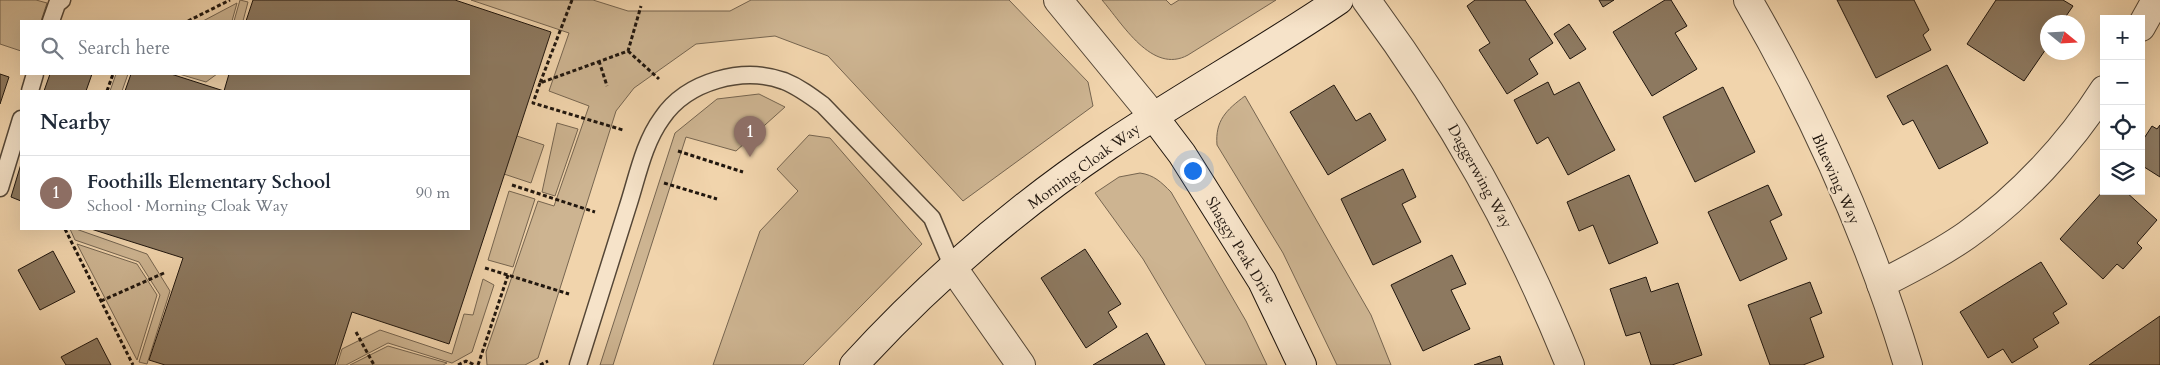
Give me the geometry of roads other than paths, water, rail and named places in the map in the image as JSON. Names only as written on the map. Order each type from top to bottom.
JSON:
[{"type":"street","name":"Shaggy Peak Drive","points":[[1058,0],[1182,154],[1262,281],[1302,365]]},
{"type":"street","name":"Morning Cloak Way","points":[[854,365],[954,268],[1044,192],[1109,146],[1339,0]]},
{"type":"street","name":"Daggerwing Way","points":[[1366,0],[1425,82],[1486,185],[1521,253],[1570,365]]},
{"type":"street","name":"Bluewing Way","points":[[1748,0],[1829,159],[1881,284],[1908,365]]},
{"type":"street","points":[[2145,20],[2156,0]]},
{"type":"street","points":[[1881,284],[1967,235],[2013,197],[2056,152],[2100,96]]},
{"type":"street","points":[[954,268],[1021,365]]},
{"type":"lane","points":[[51,20],[57,4],[62,0]]},
{"type":"lane","points":[[30,90],[35,75]]},
{"type":"lane","points":[[578,365],[649,140],[671,106],[686,94],[706,84],[726,78],[764,76],[783,81],[802,89],[823,105],[932,218],[954,268]]},
{"type":"lane","points":[[0,188],[20,122]]},
{"type":"place","name":"Foothills Elementary School","points":[[750,157]]}]
